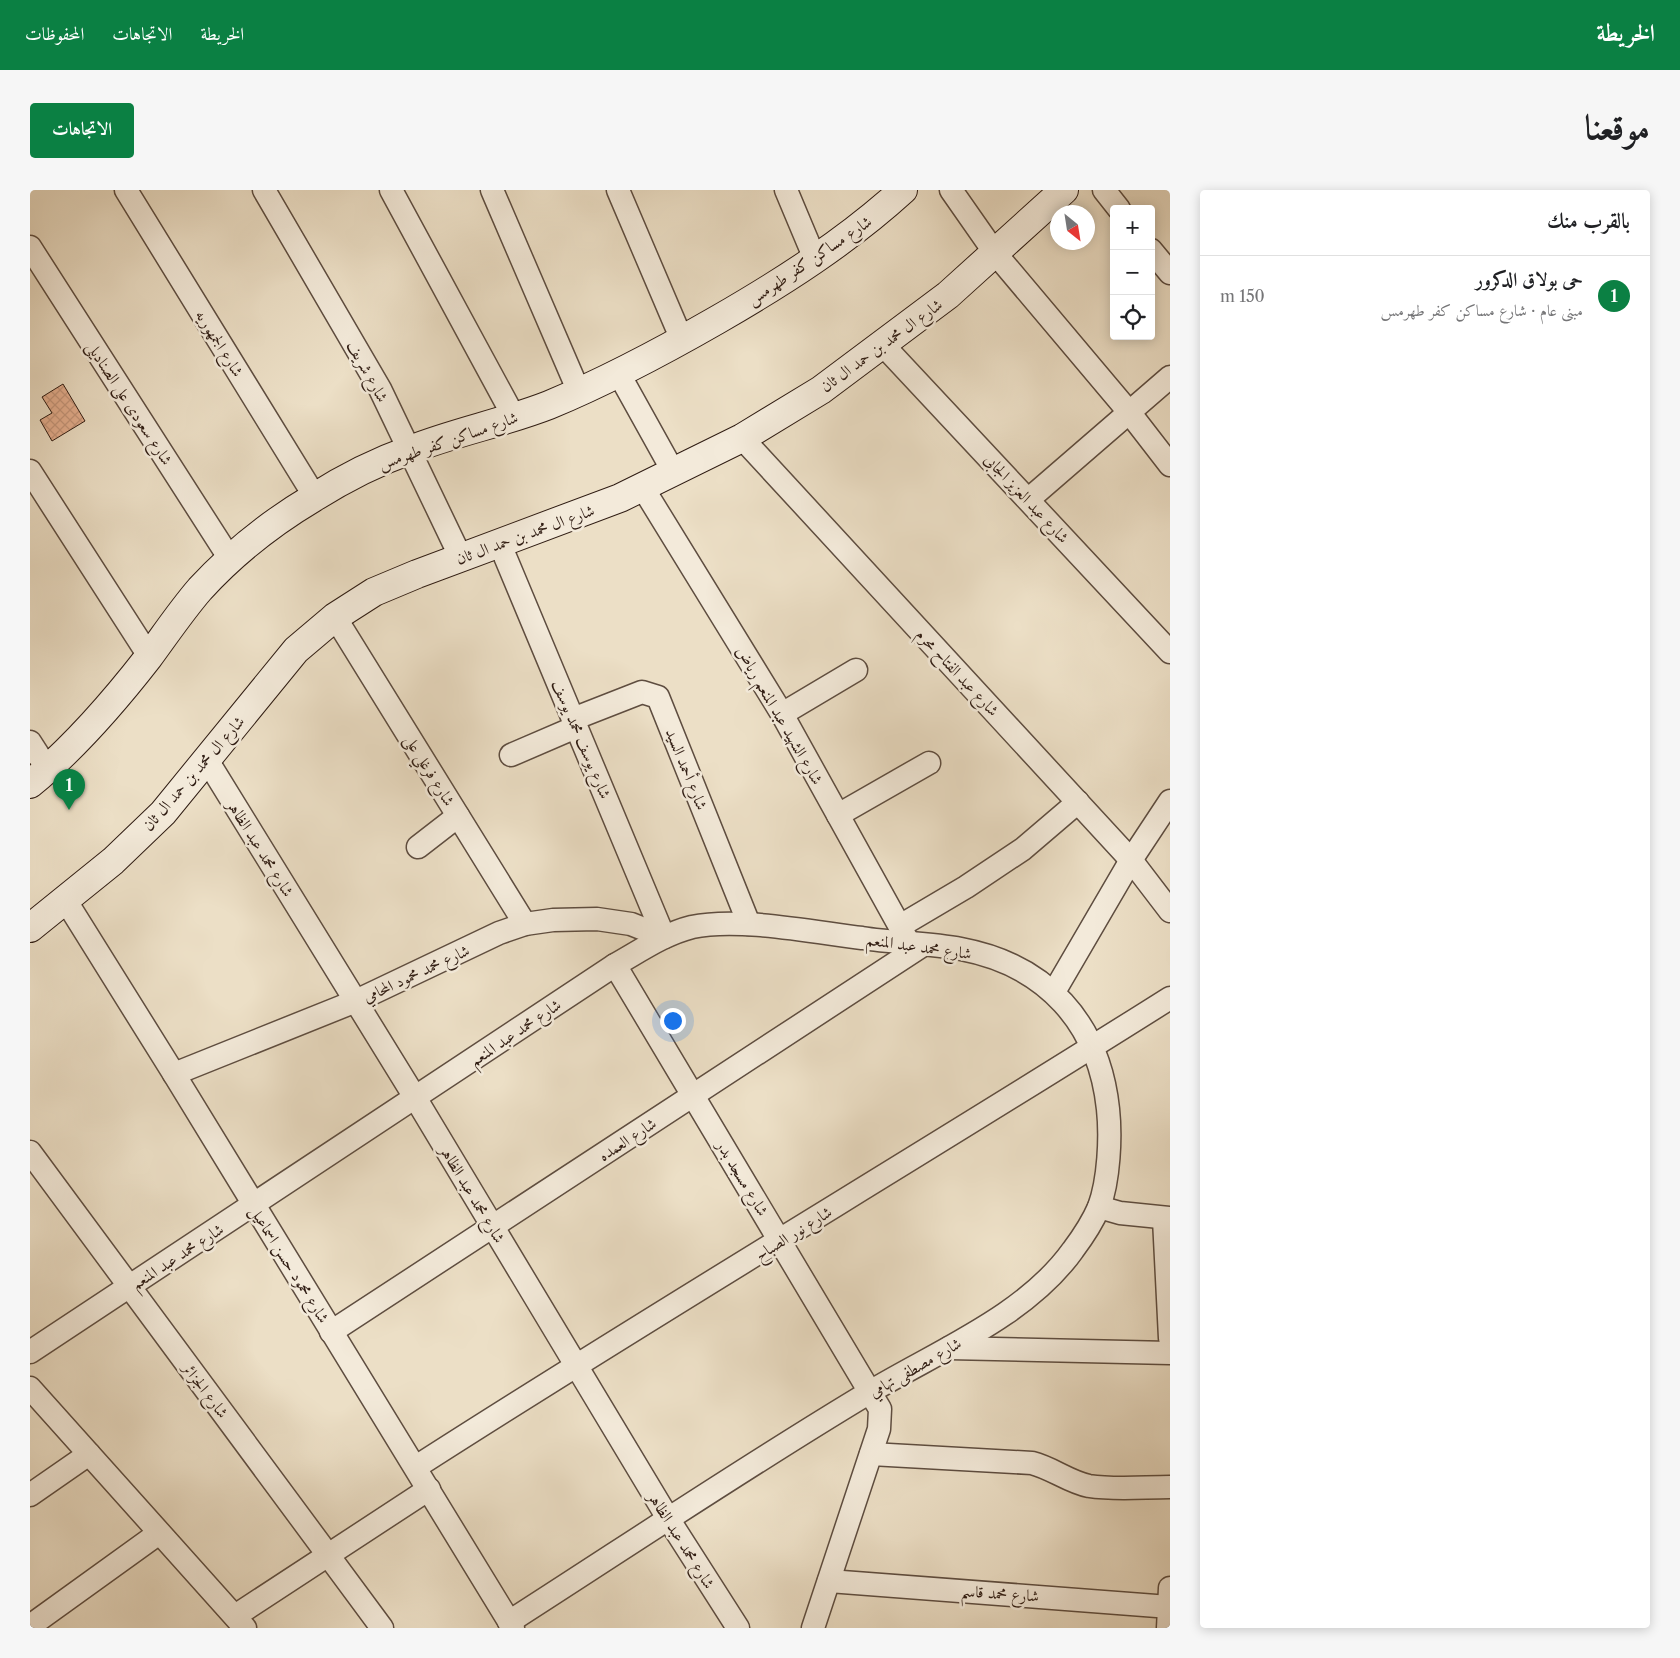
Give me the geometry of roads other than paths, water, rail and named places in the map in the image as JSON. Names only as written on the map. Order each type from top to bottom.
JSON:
[{"type":"street","name":"شارع الجمهوريه","points":[[126,190],[315,496]]},
{"type":"street","name":"شارع شريف","points":[[264,190],[380,389],[461,558]]},
{"type":"street","points":[[391,190],[514,417]]},
{"type":"street","points":[[492,190],[579,392]]},
{"type":"street","points":[[618,190],[682,340]]},
{"type":"street","points":[[786,190],[815,259]]},
{"type":"street","name":"شارع مساكن كفر طهرمس","points":[[39,777],[115,699],[200,590],[230,559],[270,525],[315,496],[378,463],[410,450],[514,417],[579,392],[618,374],[682,340],[815,259],[851,234],[903,190]]},
{"type":"street","points":[[951,190],[995,253],[1129,412],[1170,465]]},
{"type":"street","name":"شارع ال محمد بن حمد ال ثان","points":[[30,928],[66,901],[163,813],[296,650],[335,617],[374,592],[499,542],[644,488],[742,438],[821,390],[948,295],[1064,190]]},
{"type":"street","points":[[1104,190],[1116,205]]},
{"type":"street","name":"شارع سعودى على الصناديلى","points":[[30,247],[230,559]]},
{"type":"street","points":[[1155,255],[1170,273]]},
{"type":"street","name":"شارع عبد العزيز الجابى","points":[[883,345],[1170,652]]},
{"type":"street","points":[[618,374],[674,473]]},
{"type":"street","points":[[1029,499],[1170,377]]},
{"type":"street","name":"شارع عبد الفتاح محرم","points":[[742,438],[1131,860],[1170,911]]},
{"type":"street","points":[[30,471],[149,656]]},
{"type":"street","name":"شارع الشهيد عبد المنعم رياض","points":[[644,488],[782,714],[911,939]]},
{"type":"street","name":"شارع يوسف محمد يوسف","points":[[499,542],[664,936]]},
{"type":"street","name":"شارع فرغلي على","points":[[335,617],[525,924]]},
{"type":"street","points":[[782,714],[856,670]]},
{"type":"street","name":"شارع أحمد السيد","points":[[575,723],[642,692],[658,697],[749,924]]},
{"type":"street","points":[[511,755],[575,723]]},
{"type":"street","points":[[30,742],[39,777]]},
{"type":"street","name":"شارع محمد عبد الظاهر","points":[[207,760],[416,1099],[574,1365],[738,1628]]},
{"type":"street","points":[[838,814],[929,763]]},
{"type":"street","points":[[1054,992],[1131,860],[1170,801]]},
{"type":"street","name":"شارع العمده","points":[[331,1332],[693,1096],[911,939],[966,888],[1023,849],[1078,802]]},
{"type":"street","points":[[418,847],[458,816]]},
{"type":"street","name":"شارع محمود حسن اسماعيل","points":[[66,901],[511,1625]]},
{"type":"street","name":"شارع محمد محمود المحامي","points":[[174,1074],[356,1001],[499,934],[525,924],[553,920],[597,919],[631,924],[664,936]]},
{"type":"street","name":"شارع محمد عبد المنعم","points":[[30,1352],[416,1099],[615,965],[664,936],[694,927],[749,924],[911,939],[998,959],[1032,976],[1054,992]]},
{"type":"street","name":"شارع مسجد بدر","points":[[615,965],[870,1392],[877,1400],[881,1419],[813,1628]]},
{"type":"street","name":"شارع مصطفى تهامي","points":[[511,1625],[669,1520],[870,1392],[949,1348],[1007,1312],[1044,1285],[1073,1250],[1099,1207],[1107,1170],[1110,1128],[1106,1087],[1093,1047],[1080,1022],[1054,992]]},
{"type":"street","name":"شارع نور الصباح","points":[[416,1468],[574,1365],[780,1241],[1170,998]]},
{"type":"street","name":"شارع الجزائر","points":[[30,1152],[382,1628]]},
{"type":"street","points":[[1099,1207],[1120,1213],[1167,1219],[1170,1338]]},
{"type":"street","points":[[949,1348],[1170,1353]]},
{"type":"street","points":[[30,1388],[240,1622],[328,1555],[429,1489]]},
{"type":"street","points":[[30,1495],[89,1454]]},
{"type":"street","points":[[870,1454],[1032,1463],[1046,1466],[1069,1479],[1090,1486],[1170,1487]]},
{"type":"street","points":[[30,1626],[159,1533]]},
{"type":"street","name":"شارع محمد قاسم","points":[[829,1580],[1170,1607]]},
{"type":"street","points":[[1168,1628],[1170,1588]]},
{"type":"place","name":"حى بولاق الدكرور","points":[[69,810]]}]
